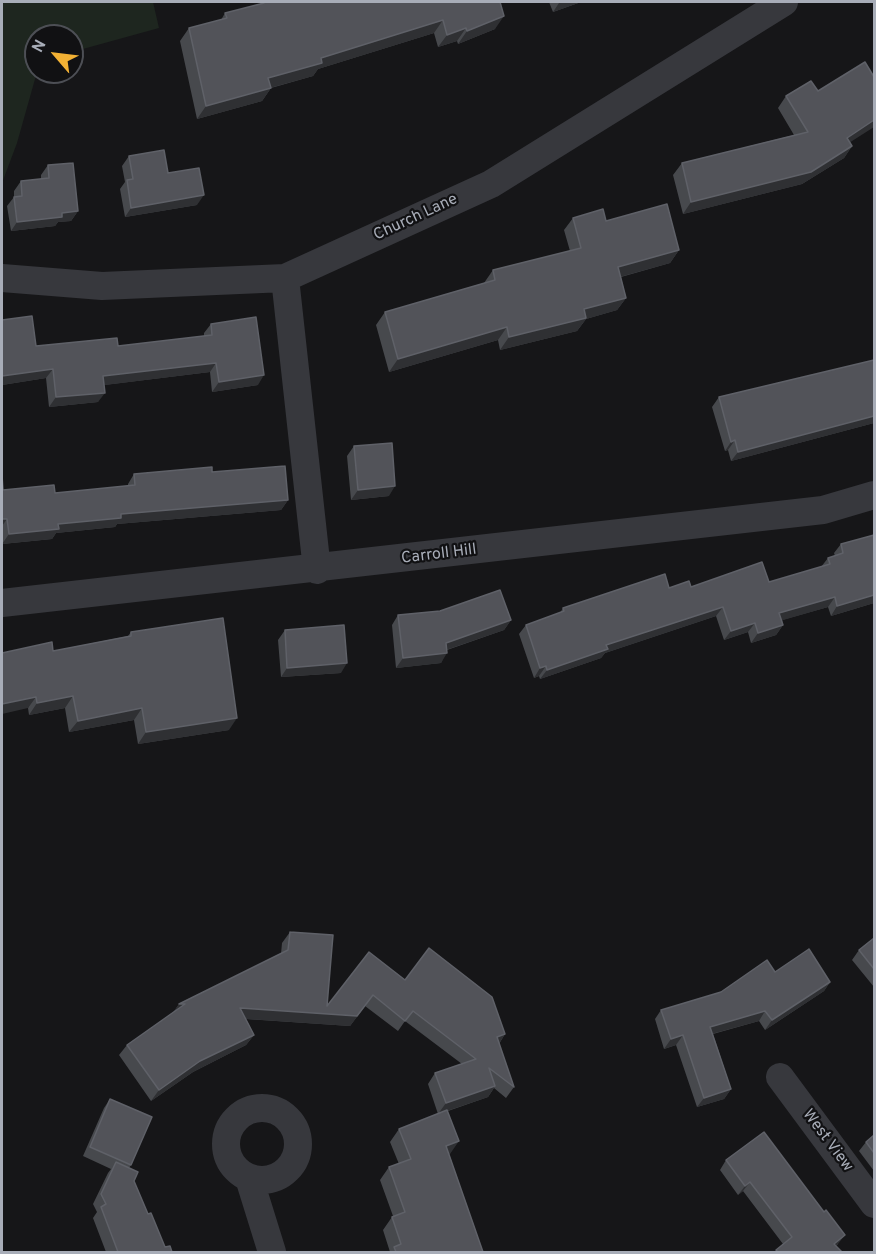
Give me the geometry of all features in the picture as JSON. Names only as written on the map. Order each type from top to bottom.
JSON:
[{"type":"street","name":"Church Lane","points":[[2,278],[102,286],[285,278],[491,184],[784,2]]},
{"type":"street","points":[[285,278],[317,570]]},
{"type":"street","name":"Carroll Hill","points":[[2,603],[317,570],[823,510],[874,495]]},
{"type":"street","name":"West View","points":[[780,1077],[874,1204]]},
{"type":"street","points":[[249,1178],[272,1252]]},
{"type":"shaded area","points":[[2,2],[153,2],[159,28],[84,49],[84,24],[24,24],[24,84],[34,84],[17,143],[2,183]]},
{"type":"building","points":[[263,2],[500,2],[504,16],[467,31],[466,28],[447,35],[443,20],[321,58],[322,63],[268,78],[271,88],[206,106],[189,28],[227,18],[225,13]]},
{"type":"building","points":[[865,62],[874,77],[874,120],[847,138],[852,146],[811,172],[691,202],[682,163],[808,132],[786,96],[811,81],[818,91]]},
{"type":"building","points":[[164,150],[168,173],[199,168],[204,195],[131,208],[127,180],[133,179],[129,156]]},
{"type":"building","points":[[73,163],[78,211],[62,213],[62,217],[17,222],[14,197],[22,196],[21,181],[49,178],[48,165]]},
{"type":"building","points":[[667,204],[679,250],[618,267],[626,298],[584,309],[586,318],[509,337],[507,327],[398,359],[385,312],[495,280],[493,270],[581,248],[573,218],[603,209],[606,221]]},
{"type":"building","points":[[32,316],[36,346],[117,338],[118,346],[212,335],[211,324],[256,317],[264,375],[219,382],[216,363],[103,376],[105,393],[56,397],[53,369],[2,376],[2,320]]},
{"type":"building","points":[[874,360],[874,416],[738,452],[735,440],[731,442],[719,397]]},
{"type":"building","points":[[392,443],[395,486],[358,490],[354,446]]},
{"type":"building","points":[[285,466],[288,500],[121,514],[121,518],[58,524],[59,529],[9,534],[7,519],[2,519],[2,475],[3,490],[54,485],[55,493],[135,485],[134,474],[212,467],[212,472]]},
{"type":"building","points":[[874,535],[874,595],[837,606],[835,597],[779,613],[783,625],[758,633],[755,623],[731,631],[723,607],[606,645],[608,649],[547,670],[546,666],[540,668],[526,625],[564,611],[563,608],[665,574],[669,588],[689,581],[691,587],[762,562],[769,582],[830,564],[828,558],[843,553],[841,544]]},
{"type":"building","points":[[500,590],[511,620],[446,643],[447,653],[403,658],[398,615],[440,611]]},
{"type":"building","points":[[223,618],[237,718],[146,732],[142,708],[78,721],[73,696],[37,703],[36,697],[2,704],[2,653],[52,642],[53,651],[131,636],[131,632]]},
{"type":"building","points":[[344,625],[347,663],[287,668],[285,630]]},
{"type":"building","points":[[290,932],[333,935],[327,1006],[369,952],[405,980],[429,948],[492,997],[505,1034],[497,1037],[514,1087],[489,1068],[495,1086],[446,1103],[435,1073],[476,1059],[413,1011],[405,1021],[373,995],[357,1016],[240,1008],[254,1035],[200,1061],[159,1090],[127,1045],[185,1004],[179,1004],[288,950]]},
{"type":"building","points":[[874,938],[874,969],[859,950]]},
{"type":"building","points":[[809,949],[830,982],[772,1020],[765,1011],[710,1027],[731,1089],[704,1098],[683,1035],[671,1039],[661,1010],[721,992],[767,960],[775,972]]},
{"type":"building","points":[[110,1099],[152,1117],[131,1165],[90,1147]]},
{"type":"building","points":[[447,1110],[459,1141],[446,1146],[483,1252],[396,1252],[394,1247],[401,1244],[392,1217],[405,1212],[389,1167],[411,1159],[399,1129]]},
{"type":"building","points":[[764,1132],[824,1212],[826,1210],[845,1235],[834,1244],[842,1252],[778,1252],[776,1250],[792,1237],[750,1182],[745,1186],[726,1160]]},
{"type":"building","points":[[874,1135],[874,1153],[866,1142]]},
{"type":"building","points":[[116,1162],[138,1172],[134,1181],[148,1214],[151,1213],[165,1247],[170,1246],[172,1252],[118,1252],[101,1207],[106,1204],[101,1194]]}]
